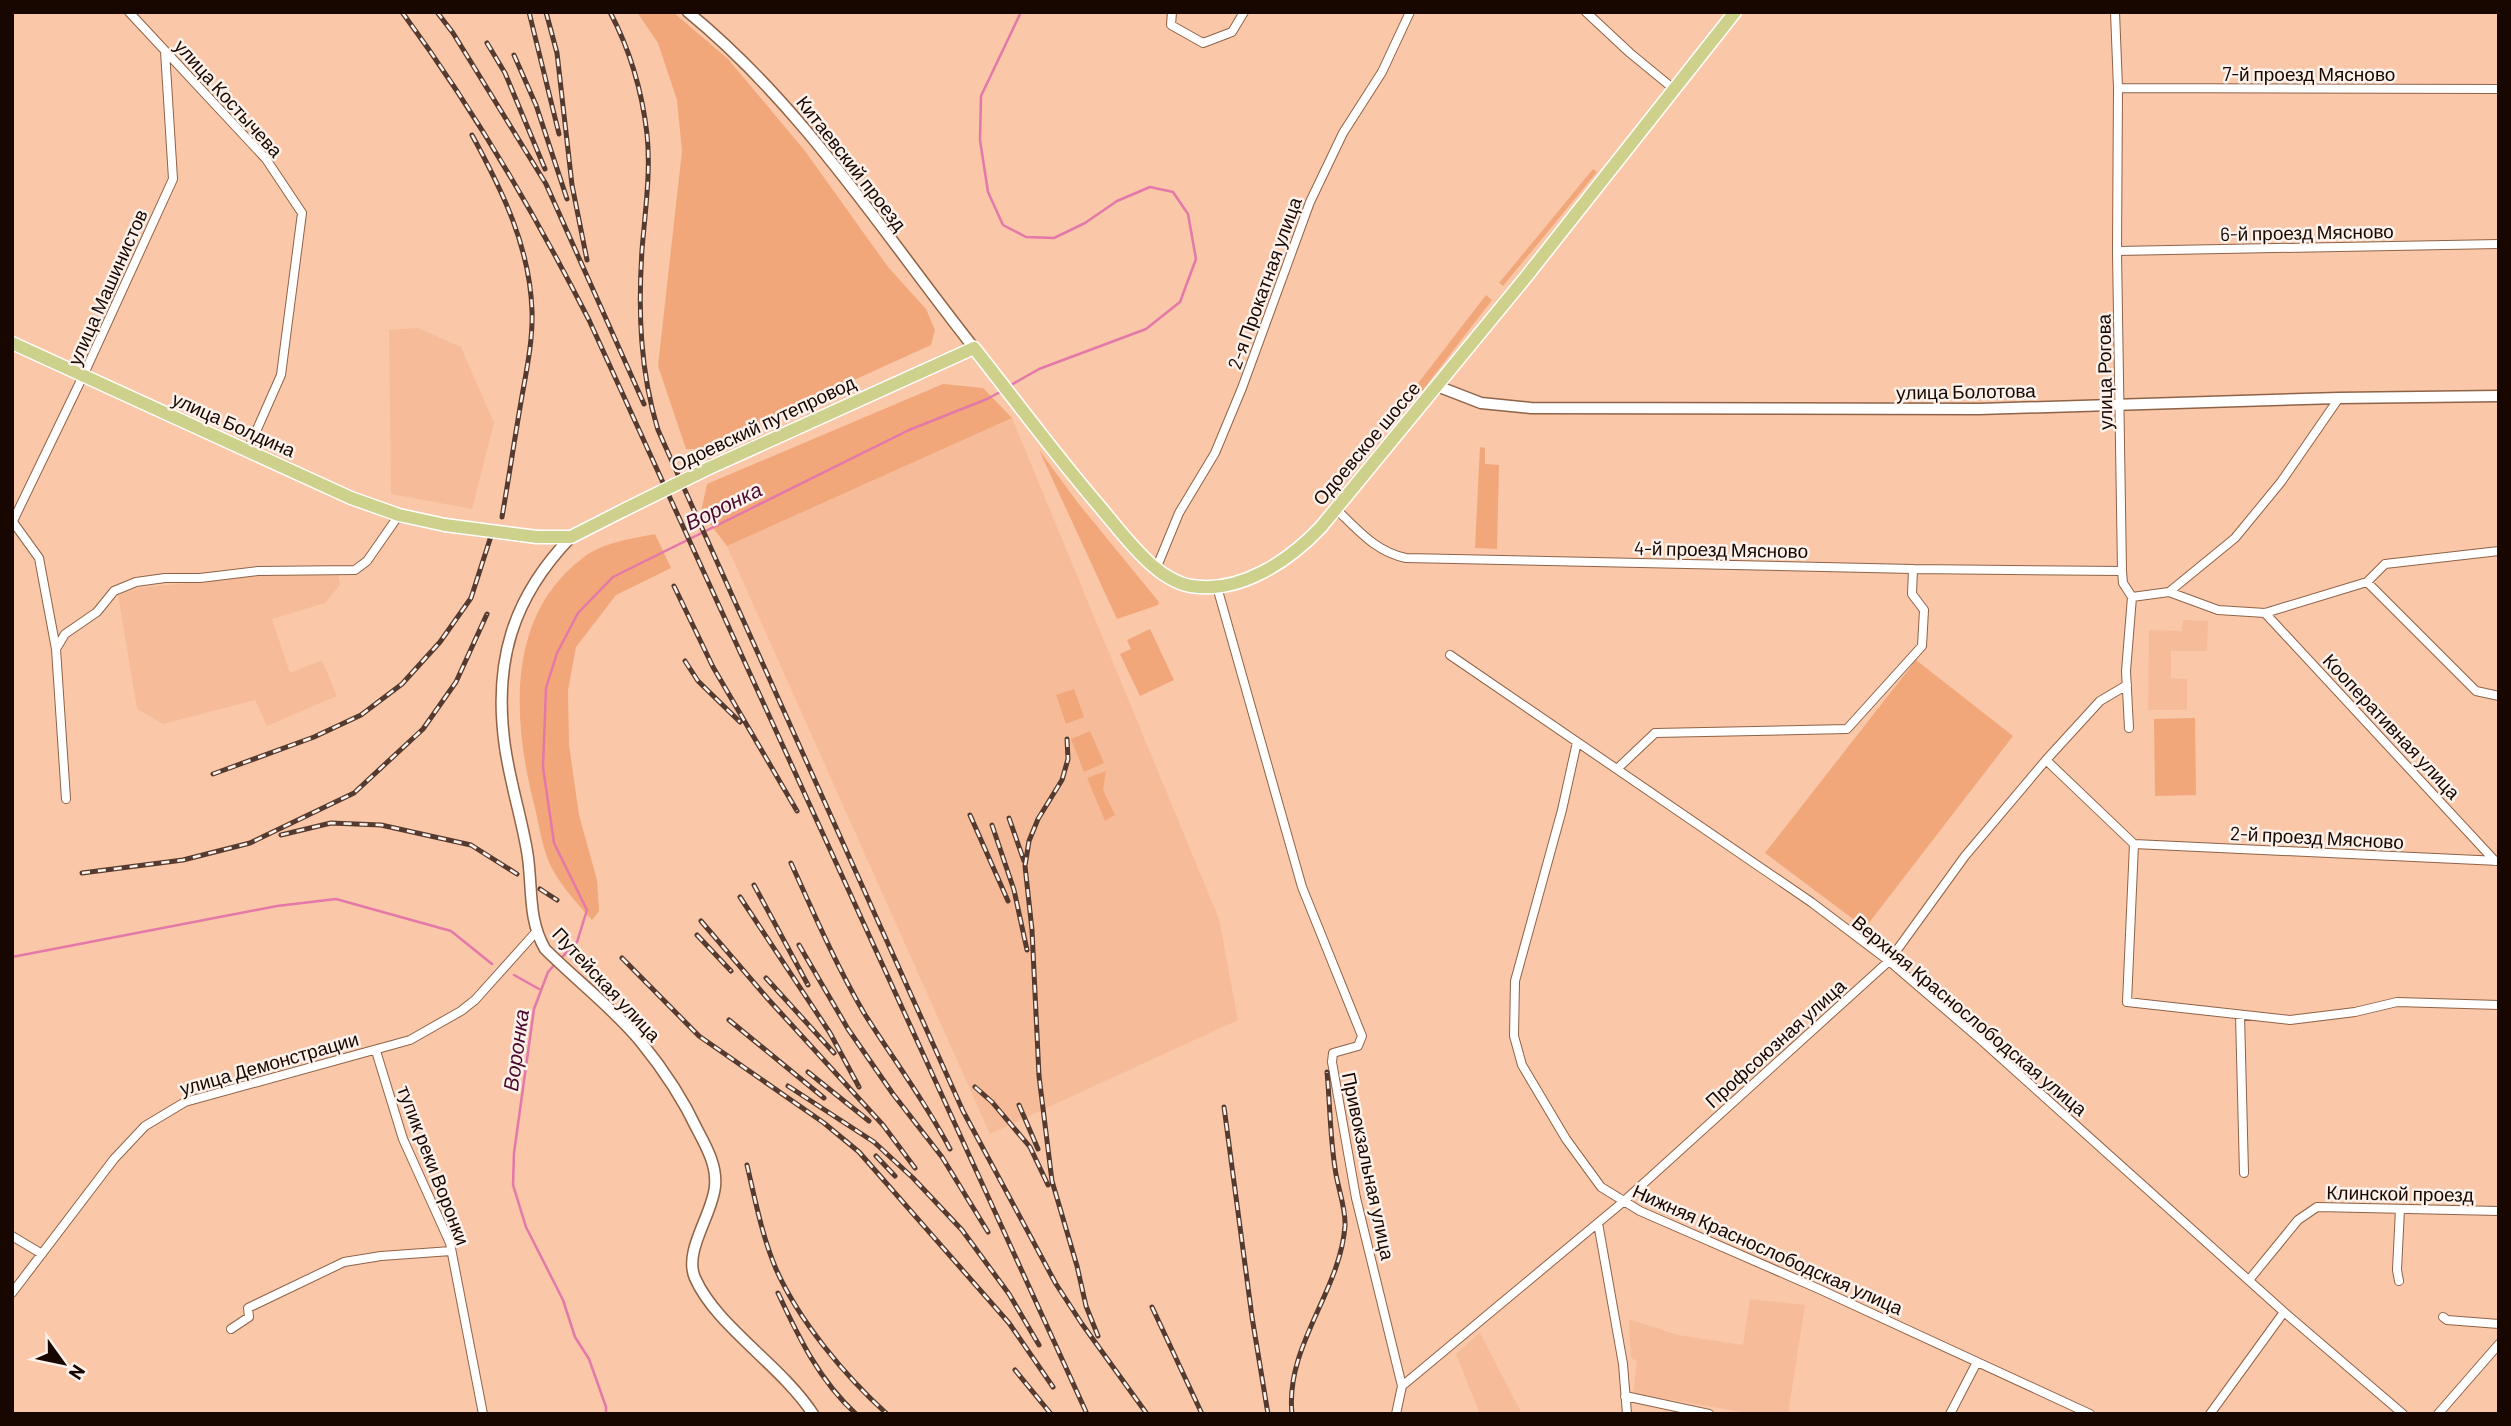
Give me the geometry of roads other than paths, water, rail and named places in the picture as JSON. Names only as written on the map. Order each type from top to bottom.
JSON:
[{"type":"main road","name":"Одоевское шоссе","points":[[974,348],[1078,482],[1135,549],[1156,569],[1189,586],[1217,587],[1244,580],[1289,556],[1305,544],[1336,509],[1735,12]]},
{"type":"main road","name":"улица Болдина","points":[[12,342],[247,452],[351,498],[399,515],[445,525],[537,537],[571,537]]},
{"type":"main road","name":"Одоевский путепровод","points":[[571,537],[707,469],[974,348]]},
{"type":"street","name":"улица Костычева","points":[[129,12],[266,159],[302,214],[281,375],[247,452]]},
{"type":"street","name":"Китаевский проезд","points":[[688,12],[716,35],[797,117],[974,348]]},
{"type":"street","points":[[1172,12],[1171,25],[1203,43],[1232,32],[1244,12]]},
{"type":"street","name":"2-я Прокатная улица","points":[[1156,569],[1179,513],[1215,453],[1242,388],[1310,202],[1343,132],[1382,72],[1410,12]]},
{"type":"street","points":[[1586,12],[1675,90]]},
{"type":"street","name":"улица Рогова","points":[[2115,12],[2123,583],[2132,597],[2127,685],[2129,728]]},
{"type":"street","name":"улица Машинистов","points":[[66,799],[56,649],[40,558],[13,523],[173,180],[165,51]]},
{"type":"street","name":"7-й проезд Мясново","points":[[2118,88],[2499,89]]},
{"type":"street","name":"6-й проезд Мясново","points":[[2117,251],[2499,244]]},
{"type":"street","name":"улица Болотова","points":[[1437,386],[1481,403],[1531,408],[1979,409],[2121,403],[2499,396]]},
{"type":"street","points":[[2169,592],[2235,538],[2281,482],[2339,398]]},
{"type":"street","name":"4-й проезд Мясново","points":[[1336,509],[1377,547],[1406,558],[1913,569],[2123,570]]},
{"type":"street","points":[[56,649],[65,634],[97,612],[114,591],[136,582],[258,572],[355,570],[367,561],[399,515]]},
{"type":"street","points":[[536,932],[530,865],[505,747],[501,709],[502,671],[521,604],[556,552],[571,537]]},
{"type":"street","points":[[2132,597],[2169,592],[2218,610],[2265,613],[2367,582],[2385,564],[2499,551]]},
{"type":"street","points":[[1617,769],[1655,733],[1847,729],[1923,646],[1924,610],[1912,594],[1913,569]]},
{"type":"street","points":[[2367,582],[2476,691],[2499,696]]},
{"type":"street","name":"Привокзальная улица","points":[[1217,587],[1302,887],[1362,1036],[1358,1046],[1333,1054],[1332,1062],[1356,1198],[1402,1386],[1395,1414]]},
{"type":"street","name":"Кооперативная улица","points":[[2265,613],[2497,861]]},
{"type":"street","name":"Верхняя Краснослободская улица","points":[[1450,655],[1811,902],[1889,961],[2284,1312],[2403,1414]]},
{"type":"street","name":"Профсоюзная улица","points":[[1402,1386],[1623,1202],[1889,961],[1965,856],[2046,760],[2100,701],[2127,685]]},
{"type":"street","name":"Нижняя Краснослободская улица","points":[[1577,743],[1515,981],[1514,1036],[1522,1066],[1566,1139],[1601,1187],[1623,1202],[2090,1414]]},
{"type":"street","points":[[2046,760],[2134,844],[2127,1002],[2290,1020],[2355,1012],[2397,1002],[2499,1005]]},
{"type":"street","name":"2-й проезд Мясново","points":[[2134,844],[2497,861]]},
{"type":"street","name":"Путейская улица","points":[[536,932],[545,949],[640,1040],[685,1105],[713,1164],[715,1185],[693,1252],[692,1272],[704,1294],[727,1321],[786,1379],[813,1414]]},
{"type":"street","name":"улица Демонстрации","points":[[12,1293],[124,1148],[145,1126],[186,1102],[410,1040],[461,1012],[475,1000],[536,932]]},
{"type":"street","points":[[2240,1014],[2244,1173]]},
{"type":"street","name":"тупик реки Воронки","points":[[376,1051],[403,1139],[451,1251],[483,1414]]},
{"type":"street","name":"Клинской проезд","points":[[2249,1280],[2298,1220],[2317,1207],[2499,1211]]},
{"type":"street","points":[[2399,1281],[2397,1270],[2400,1209]]},
{"type":"street","points":[[1598,1223],[1623,1364],[1627,1414]]},
{"type":"street","points":[[12,1236],[42,1254]]},
{"type":"street","points":[[231,1329],[249,1317],[248,1308],[344,1262],[451,1251]]},
{"type":"street","points":[[2210,1414],[2284,1312]]},
{"type":"street","points":[[2443,1317],[2447,1320],[2499,1324]]},
{"type":"street","points":[[2438,1414],[2499,1344]]},
{"type":"street","points":[[1950,1414],[1977,1362]]},
{"type":"street","points":[[1625,1396],[1709,1414]]},
{"type":"waterway","name":"Воронка","points":[[1011,385],[1039,369],[1146,329],[1180,302],[1196,259],[1188,214],[1173,192],[1150,187],[1117,201],[1085,223],[1054,238],[1026,237],[1003,225],[988,192],[980,140],[981,96],[1021,12]]},
{"type":"waterway","name":"Воронка","points":[[560,959],[577,942],[587,910],[554,843],[543,767],[546,688],[557,653],[578,613],[613,577],[909,430],[1002,391]]},
{"type":"waterway","points":[[12,957],[277,906],[336,899],[451,931],[492,964]]},
{"type":"waterway","name":"Воронка","points":[[556,963],[548,972],[534,1009],[514,1153],[513,1185],[526,1227],[563,1300],[575,1337],[589,1359],[606,1414]]},
{"type":"waterway","points":[[514,975],[539,989]]},
{"type":"railway","points":[[402,12],[454,86],[502,162],[589,320],[1087,1414]]},
{"type":"railway","points":[[437,12],[453,33],[546,184],[644,404]]},
{"type":"railway","points":[[529,12],[559,134]]},
{"type":"railway","points":[[546,12],[557,53],[572,185],[587,260]]},
{"type":"railway","points":[[610,12],[634,71],[647,134],[648,177],[640,296],[647,386],[658,430],[963,1111],[1056,1284],[1147,1414]]},
{"type":"railway","points":[[487,43],[505,73],[545,169]]},
{"type":"railway","points":[[514,55],[536,105],[567,199]]},
{"type":"railway","points":[[472,135],[504,198],[520,242],[526,264],[532,311],[529,354],[502,517]]},
{"type":"railway","points":[[213,774],[314,737],[361,715],[402,684],[440,642],[471,598],[491,536]]},
{"type":"railway","points":[[674,586],[713,667],[797,811]]},
{"type":"railway","points":[[82,873],[183,860],[250,843],[354,793],[423,729],[456,682],[487,614]]},
{"type":"railway","points":[[685,661],[698,681],[740,722]]},
{"type":"railway","points":[[1067,739],[1068,759],[1062,780],[1038,819],[1029,841],[1025,866],[1032,930],[1039,1076],[1052,1181],[1086,1306],[1098,1336]]},
{"type":"railway","points":[[970,815],[1008,901]]},
{"type":"railway","points":[[1009,818],[1024,861]]},
{"type":"railway","points":[[281,835],[331,823],[381,825],[471,845],[517,874]]},
{"type":"railway","points":[[992,825],[1014,890],[1027,950]]},
{"type":"railway","points":[[791,863],[864,1013],[950,1149]]},
{"type":"railway","points":[[754,885],[808,985]]},
{"type":"railway","points":[[540,889],[557,900]]},
{"type":"railway","points":[[740,897],[830,1033],[859,1087]]},
{"type":"railway","points":[[701,921],[883,1125],[915,1168]]},
{"type":"railway","points":[[697,935],[731,971]]},
{"type":"railway","points":[[799,945],[848,1029],[893,1094],[942,1157],[988,1232]]},
{"type":"railway","points":[[622,958],[699,1036],[824,1123],[859,1152],[1009,1323],[1053,1387]]},
{"type":"railway","points":[[766,978],[834,1053]]},
{"type":"railway","points":[[729,1020],[824,1098]]},
{"type":"railway","points":[[808,1072],[869,1121]]},
{"type":"railway","points":[[1292,1414],[1292,1389],[1297,1365],[1304,1342],[1334,1274],[1345,1226],[1333,1156],[1327,1072]]},
{"type":"railway","points":[[788,1086],[874,1142],[913,1178],[962,1230],[1009,1294],[1039,1345]]},
{"type":"railway","points":[[975,1087],[992,1102],[1030,1147],[1048,1185]]},
{"type":"railway","points":[[1019,1105],[1038,1149]]},
{"type":"railway","points":[[1224,1107],[1268,1414]]},
{"type":"railway","points":[[876,1156],[895,1176]]},
{"type":"railway","points":[[747,1165],[767,1244],[786,1289],[824,1347],[887,1414]]},
{"type":"railway","points":[[778,1293],[821,1373],[856,1414]]},
{"type":"railway","points":[[1152,1307],[1202,1414]]},
{"type":"railway","points":[[1015,1370],[1051,1414]]}]
